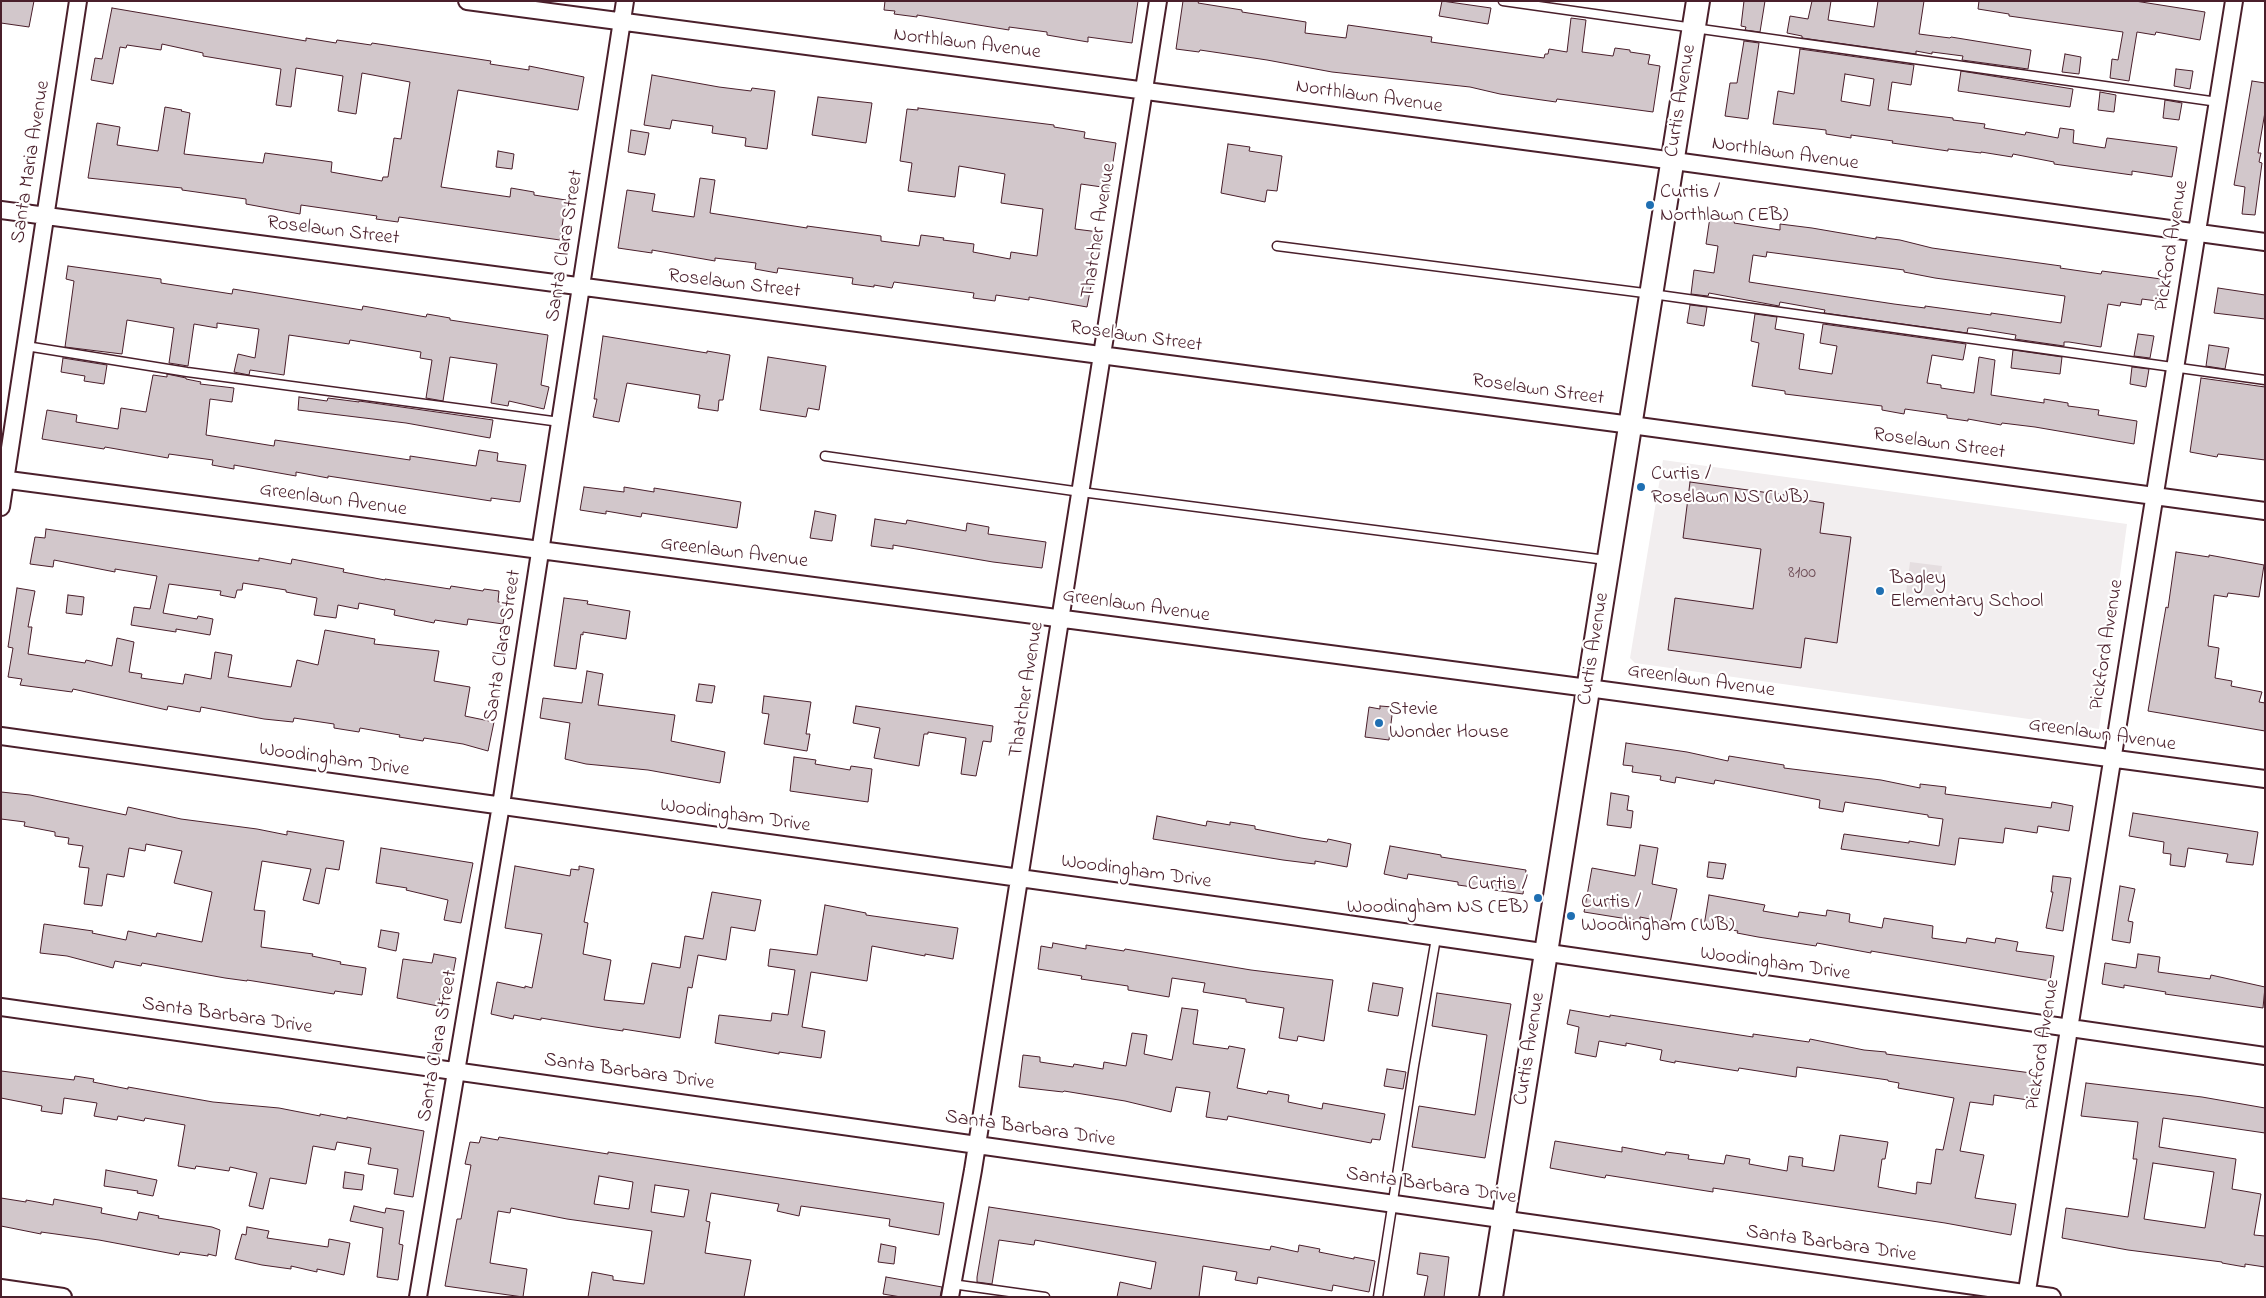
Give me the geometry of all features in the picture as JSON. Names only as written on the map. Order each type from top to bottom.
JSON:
[{"type":"street","name":"Santa Maria Avenue","points":[[1,507],[3,479],[26,346],[78,1]]},
{"type":"street","name":"Northlawn Avenue","points":[[467,1],[1144,90],[2265,242]]},
{"type":"street","name":"Santa Clara Street","points":[[418,1297],[501,805],[625,1]]},
{"type":"street","name":"Thatcher Avenue","points":[[951,1290],[1020,878],[1158,1]]},
{"type":"street","name":"Curtis Avenue","points":[[1491,1297],[1698,1]]},
{"type":"street","name":"Pickford Avenue","points":[[2026,1295],[2234,1]]},
{"type":"street","name":"Roselawn Street","points":[[1,210],[1630,425],[2265,511]]},
{"type":"street","name":"Greenlawn Avenue","points":[[3,479],[2265,779]]},
{"type":"street","name":"Woodingham Drive","points":[[1,736],[1020,878],[2265,1056]]},
{"type":"street","name":"Santa Barbara Drive","points":[[1,1007],[977,1143],[2026,1295],[2052,1297]]},
{"type":"street","points":[[1,1288],[63,1297]]},
{"type":"lane","points":[[1503,1],[2218,102]]},
{"type":"lane","points":[[1277,246],[1652,294],[2265,380]]},
{"type":"lane","points":[[26,346],[187,372],[560,422]]},
{"type":"lane","points":[[825,456],[1081,492],[1609,560]]},
{"type":"lane","points":[[1378,1297],[1436,938]]},
{"type":"lane","points":[[951,1290],[1045,1297]]},
{"type":"shaded area","name":"Bagley Elementary School","points":[[1663,460],[2127,524],[2099,729],[1635,663],[1630,658]]},
{"type":"shaded area","points":[[1910,562],[1942,566],[1937,597],[1906,593]]},
{"type":"building","points":[[1,1],[34,1],[29,27],[1,23]]},
{"type":"building","points":[[885,1],[1138,1],[1132,43],[1088,37],[1088,42],[1047,35],[1047,32],[1009,27],[1009,30],[917,15],[917,17],[894,14],[895,11],[884,10]]},
{"type":"building","points":[[1183,1],[1199,1],[1198,3],[1242,10],[1242,12],[1306,22],[1305,33],[1346,38],[1348,25],[1432,37],[1431,42],[1544,58],[1545,54],[1548,54],[1549,49],[1567,52],[1571,18],[1586,20],[1582,52],[1613,56],[1615,48],[1630,50],[1630,52],[1650,55],[1648,64],[1660,66],[1653,112],[1557,99],[1556,102],[1500,94],[1470,87],[1332,72],[1200,50],[1199,52],[1176,49]]},
{"type":"building","points":[[1442,1],[1491,8],[1488,24],[1439,16]]},
{"type":"building","points":[[1744,1],[1765,1],[1760,32],[1745,30],[1746,27],[1741,26]]},
{"type":"building","points":[[1812,1],[1831,1],[1828,20],[1874,27],[1878,1],[1924,1],[1919,34],[1951,37],[2031,50],[2028,69],[1962,60],[1963,56],[1916,51],[1916,54],[1802,38],[1802,36],[1787,33],[1790,16],[1808,19]]},
{"type":"building","points":[[1979,1],[2135,1],[2205,12],[2200,40],[2156,32],[2155,35],[2137,32],[2129,81],[2110,78],[2112,59],[2118,60],[2123,32],[2009,16],[2009,14],[1978,9]]},
{"type":"building","points":[[112,8],[306,41],[306,38],[336,43],[337,40],[371,45],[372,43],[491,61],[490,64],[529,70],[529,66],[584,77],[578,110],[458,90],[441,187],[510,197],[511,188],[534,192],[534,195],[566,200],[560,240],[399,217],[398,222],[376,219],[377,216],[301,205],[300,214],[246,204],[246,199],[182,190],[182,188],[88,178],[97,123],[120,127],[117,145],[158,151],[165,107],[190,113],[184,154],[263,163],[265,153],[318,160],[332,162],[331,172],[382,181],[383,177],[388,177],[394,138],[401,139],[410,82],[362,73],[356,114],[338,111],[343,76],[296,68],[291,107],[276,105],[281,69],[203,56],[203,53],[162,44],[161,50],[127,45],[126,48],[120,47],[113,84],[91,80],[95,58],[102,59]]},
{"type":"building","points":[[1744,41],[1759,43],[1748,119],[1725,116],[1730,83],[1737,83]]},
{"type":"building","points":[[1800,49],[1914,65],[1911,85],[1892,82],[1888,110],[1953,118],[1953,120],[1985,124],[1984,128],[2025,135],[2026,132],[2058,138],[2060,128],[2074,130],[2073,143],[2105,148],[2107,138],[2177,147],[2172,177],[2132,171],[2132,175],[2054,164],[2054,162],[2013,154],[2012,157],[1981,152],[1948,149],[1948,151],[1851,135],[1851,138],[1826,134],[1826,130],[1773,124],[1778,91],[1794,94]],"holes":[[[1845,74],[1874,79],[1870,106],[1841,101]]]},
{"type":"building","points":[[2065,54],[2081,57],[2079,74],[2062,72]]},
{"type":"building","points":[[2176,69],[2193,71],[2190,89],[2174,86]]},
{"type":"building","points":[[1961,71],[2073,89],[2070,107],[1958,91]]},
{"type":"building","points":[[652,75],[719,87],[751,91],[752,88],[775,91],[767,149],[745,146],[746,138],[712,133],[713,126],[672,120],[670,129],[644,125]]},
{"type":"building","points":[[2252,81],[2265,83],[2265,112],[2258,153],[2261,153],[2259,162],[2262,163],[2255,215],[2242,214],[2245,187],[2234,185]]},
{"type":"building","points":[[2100,92],[2116,95],[2114,112],[2098,110]]},
{"type":"building","points":[[818,97],[872,103],[866,143],[812,135]]},
{"type":"building","points":[[2165,100],[2182,103],[2179,120],[2163,118]]},
{"type":"building","points":[[918,108],[1054,125],[1054,127],[1085,132],[1084,138],[1116,143],[1109,188],[1081,184],[1075,229],[1099,232],[1097,256],[1087,307],[1029,297],[1029,300],[996,295],[995,301],[973,298],[974,293],[894,282],[892,288],[874,285],[874,287],[852,284],[853,278],[778,268],[777,273],[755,269],[756,263],[715,258],[715,261],[652,250],[652,253],[618,248],[627,190],[655,194],[652,211],[694,217],[700,178],[715,180],[710,213],[807,228],[807,226],[881,236],[881,241],[919,246],[921,235],[944,238],[943,240],[974,244],[973,252],[1010,259],[1011,252],[1037,256],[1043,209],[1001,203],[1005,174],[959,166],[955,197],[908,191],[912,163],[900,161],[907,109],[918,110]]},
{"type":"building","points":[[631,130],[649,133],[645,155],[628,152]]},
{"type":"building","points":[[1228,144],[1250,147],[1249,151],[1282,156],[1277,191],[1267,190],[1265,202],[1221,193]]},
{"type":"building","points":[[498,151],[514,154],[512,169],[496,167]]},
{"type":"building","points":[[1710,217],[1735,221],[1734,223],[1780,230],[1780,224],[1812,228],[1876,239],[1876,237],[1900,240],[1932,248],[2061,266],[2060,268],[2101,274],[2102,271],[2161,279],[2157,301],[2142,299],[2141,305],[2121,302],[2120,306],[2108,304],[2101,347],[2069,342],[2064,342],[2064,346],[2015,339],[2016,335],[1972,328],[1968,328],[1967,333],[1824,313],[1825,310],[1780,302],[1779,306],[1709,293],[1708,296],[1691,294],[1694,270],[1714,273],[1718,246],[1706,244]],"holes":[[[1767,252],[1904,270],[1904,272],[1935,278],[2065,296],[2061,323],[1991,313],[1991,315],[1925,306],[1925,308],[1894,304],[1749,282],[1753,255],[1766,257]]]},
{"type":"building","points":[[68,266],[161,279],[161,283],[232,294],[233,289],[362,310],[363,306],[426,317],[427,314],[450,318],[450,320],[548,335],[541,385],[549,387],[544,409],[509,401],[508,406],[491,403],[497,364],[450,357],[443,401],[426,398],[432,360],[420,358],[421,352],[350,340],[349,344],[289,335],[284,375],[250,370],[249,375],[234,372],[238,354],[255,358],[259,329],[217,323],[217,328],[194,324],[188,366],[169,363],[174,328],[127,320],[122,354],[65,347],[74,281],[66,279]]},
{"type":"building","points":[[2218,288],[2265,295],[2265,319],[2214,313]]},
{"type":"building","points":[[1690,305],[1707,307],[1704,326],[1687,323]]},
{"type":"building","points":[[1755,314],[1777,317],[1775,329],[1804,334],[1799,369],[1832,374],[1837,346],[1820,343],[1823,324],[1966,344],[1963,360],[1932,355],[1927,383],[1941,385],[1941,388],[1974,393],[1979,357],[1995,360],[1991,395],[2044,403],[2044,399],[2068,403],[2068,406],[2099,410],[2098,415],[2137,421],[2134,444],[2035,427],[1947,418],[1947,415],[1905,409],[1904,414],[1882,410],[1882,406],[1785,394],[1785,391],[1752,386],[1759,343],[1751,341]]},
{"type":"building","points":[[2138,334],[2154,336],[2150,358],[2134,356]]},
{"type":"building","points":[[603,336],[730,355],[723,400],[719,400],[718,411],[698,408],[700,395],[627,383],[619,422],[593,417],[597,399],[594,399]]},
{"type":"building","points":[[2209,345],[2229,348],[2225,369],[2206,366]]},
{"type":"building","points":[[2013,350],[2062,357],[2060,374],[2011,368]]},
{"type":"building","points":[[768,357],[826,366],[819,410],[808,408],[806,417],[760,410]]},
{"type":"building","points":[[63,358],[107,365],[104,384],[84,381],[85,376],[61,372]]},
{"type":"building","points":[[2132,367],[2149,369],[2146,387],[2130,384]]},
{"type":"building","points":[[167,374],[201,382],[200,384],[234,388],[232,402],[210,399],[206,435],[274,446],[275,440],[410,460],[410,456],[476,466],[479,450],[498,453],[497,461],[526,465],[520,502],[491,498],[491,501],[296,472],[296,476],[234,465],[234,469],[212,465],[213,460],[169,454],[168,458],[42,439],[47,410],[77,415],[76,422],[118,429],[121,408],[146,412],[153,375],[167,377]]},
{"type":"building","points":[[2201,378],[2265,387],[2265,460],[2218,454],[2217,457],[2190,452]]},
{"type":"building","points":[[299,397],[327,401],[328,398],[359,401],[493,420],[490,438],[406,423],[298,410]]},
{"type":"building","points":[[1690,482],[1806,498],[1805,500],[1824,503],[1820,533],[1851,537],[1837,643],[1805,638],[1801,668],[1668,650],[1675,598],[1753,609],[1761,549],[1683,538]]},
{"type":"building","points":[[584,487],[624,492],[624,487],[654,492],[654,488],[741,502],[737,528],[642,513],[641,517],[606,511],[606,514],[580,510]]},
{"type":"building","points":[[815,511],[836,515],[832,541],[810,538]]},
{"type":"building","points":[[875,519],[906,524],[907,520],[966,531],[967,523],[989,527],[988,534],[1046,542],[1042,568],[993,562],[893,545],[893,549],[871,546]]},
{"type":"building","points":[[46,529],[259,561],[259,558],[291,564],[292,559],[344,569],[343,572],[385,580],[450,589],[451,586],[483,591],[484,589],[499,591],[498,602],[506,603],[503,624],[468,619],[467,625],[435,620],[434,623],[394,615],[395,610],[359,603],[358,609],[338,605],[336,618],[314,615],[317,598],[286,592],[286,590],[243,583],[242,590],[237,590],[235,598],[220,595],[221,591],[169,584],[163,613],[197,619],[198,616],[213,619],[210,635],[176,629],[176,632],[131,625],[134,607],[150,609],[157,576],[115,569],[115,572],[54,560],[53,567],[30,564],[35,537],[45,538]]},
{"type":"building","points":[[2176,552],[2209,557],[2209,555],[2264,565],[2259,597],[2228,593],[2227,597],[2214,595],[2208,646],[2219,648],[2215,678],[2232,681],[2231,686],[2262,692],[2259,702],[2265,703],[2265,731],[2148,711],[2166,607],[2168,608]]},
{"type":"building","points":[[17,588],[35,591],[28,627],[32,627],[28,654],[85,663],[86,660],[112,666],[117,638],[134,642],[129,672],[142,674],[141,678],[183,684],[185,674],[211,679],[215,652],[232,655],[228,677],[291,687],[297,660],[318,665],[325,630],[375,639],[374,644],[439,651],[434,681],[470,687],[465,716],[494,722],[488,751],[463,744],[424,738],[423,741],[360,728],[359,732],[334,728],[334,724],[294,718],[293,722],[264,719],[201,707],[200,712],[168,706],[167,710],[73,689],[72,692],[20,685],[22,679],[8,677],[13,648],[8,647]]},
{"type":"building","points":[[68,595],[84,597],[82,615],[66,613]]},
{"type":"building","points":[[564,598],[588,601],[587,604],[630,611],[626,639],[583,632],[583,635],[581,634],[576,669],[554,666]]},
{"type":"building","points":[[587,671],[603,674],[598,705],[675,715],[671,741],[725,752],[720,783],[648,770],[586,764],[565,759],[570,723],[540,718],[543,698],[582,703]]},
{"type":"building","points":[[699,684],[715,686],[712,703],[696,701]]},
{"type":"building","points":[[764,696],[811,702],[806,734],[810,734],[807,751],[764,744],[769,714],[762,713]]},
{"type":"building","points":[[856,706],[993,726],[991,742],[983,741],[976,776],[961,774],[966,738],[928,732],[928,734],[924,734],[919,766],[874,758],[880,728],[853,723]]},
{"type":"building","name":"Stevie Wonder House","points":[[1380,706],[1393,707],[1389,740],[1365,737],[1369,707],[1380,709]]},
{"type":"building","points":[[1626,743],[1687,752],[1728,761],[1729,756],[1784,765],[1784,768],[1881,780],[1920,788],[1920,784],[1946,787],[1945,794],[2051,808],[2052,802],[2073,806],[2069,831],[2038,826],[2037,833],[2005,828],[2003,843],[1959,838],[1955,865],[1841,849],[1844,834],[1939,846],[1943,819],[1845,802],[1843,812],[1819,808],[1820,800],[1715,780],[1714,784],[1676,777],[1675,783],[1660,780],[1661,776],[1632,772],[1633,766],[1623,765]]},
{"type":"building","points":[[794,757],[816,760],[815,764],[850,770],[851,766],[872,769],[868,802],[790,791]]},
{"type":"building","points":[[1,792],[30,795],[126,815],[128,807],[181,819],[287,835],[287,831],[344,841],[339,870],[326,868],[319,904],[303,900],[311,869],[262,861],[254,910],[265,911],[261,947],[313,954],[312,956],[341,962],[340,964],[366,968],[362,995],[335,991],[334,994],[225,978],[142,963],[141,966],[115,961],[113,968],[67,956],[40,953],[44,924],[93,931],[92,933],[126,940],[128,931],[156,937],[157,933],[202,942],[212,892],[174,883],[182,851],[146,844],[145,851],[129,848],[124,877],[107,874],[102,906],[84,904],[89,868],[79,867],[83,846],[68,844],[69,838],[55,836],[55,832],[24,826],[25,822],[1,819]]},
{"type":"building","points":[[1611,793],[1629,796],[1627,810],[1633,811],[1631,828],[1607,825]]},
{"type":"building","points":[[2133,813],[2258,832],[2253,865],[2226,862],[2228,854],[2188,848],[2185,867],[2170,865],[2171,854],[2163,853],[2164,842],[2129,836]]},
{"type":"building","points":[[1157,816],[1206,826],[1207,821],[1230,825],[1230,822],[1255,826],[1255,829],[1301,838],[1327,842],[1328,839],[1351,844],[1347,867],[1315,861],[1315,864],[1283,860],[1153,839]]},
{"type":"building","points":[[1640,845],[1658,848],[1652,884],[1677,889],[1670,923],[1640,917],[1640,921],[1584,912],[1592,868],[1635,876]]},
{"type":"building","points":[[1390,846],[1441,855],[1441,857],[1526,870],[1523,894],[1458,885],[1458,882],[1408,874],[1407,879],[1384,874]]},
{"type":"building","points":[[381,848],[473,863],[461,923],[444,920],[448,900],[406,890],[407,888],[376,883]]},
{"type":"building","points":[[1709,862],[1726,864],[1723,879],[1707,877]]},
{"type":"building","points":[[515,866],[570,876],[571,869],[579,870],[579,866],[594,869],[584,922],[588,923],[583,954],[611,960],[604,1000],[644,1004],[652,963],[680,968],[685,936],[703,939],[712,892],[761,900],[755,931],[731,927],[726,960],[698,955],[692,988],[688,987],[680,1038],[541,1018],[541,1020],[514,1015],[513,1019],[491,1014],[497,982],[532,988],[542,934],[505,928]]},
{"type":"building","points":[[2053,876],[2071,878],[2063,931],[2046,928],[2053,892],[2051,892]]},
{"type":"building","points":[[2120,886],[2135,889],[2128,921],[2133,922],[2130,943],[2112,940]]},
{"type":"building","points":[[1709,895],[1765,905],[1763,911],[1798,917],[1799,912],[1826,916],[1827,910],[1850,914],[1849,922],[1882,928],[1884,918],[1933,926],[1932,938],[1966,943],[1967,938],[1995,943],[1996,938],[2018,942],[2016,951],[2054,956],[2050,981],[1871,951],[1871,953],[1817,943],[1816,946],[1758,937],[1737,933],[1738,931],[1704,926]]},
{"type":"building","points":[[825,905],[866,913],[866,915],[958,928],[953,959],[872,946],[867,981],[811,972],[802,1027],[825,1031],[821,1058],[779,1052],[779,1054],[715,1043],[719,1015],[771,1021],[772,1013],[788,1015],[795,970],[768,966],[770,949],[817,955]]},
{"type":"building","points":[[381,930],[399,933],[396,951],[378,947]]},
{"type":"building","points":[[1053,943],[1086,949],[1086,945],[1124,951],[1125,949],[1251,970],[1333,980],[1324,1041],[1298,1036],[1297,1041],[1279,1038],[1284,1008],[1203,992],[1205,983],[1172,978],[1169,997],[1128,990],[1128,986],[1081,979],[1082,976],[1038,969],[1041,946],[1052,948]]},
{"type":"building","points":[[434,954],[456,958],[448,1000],[440,998],[438,1006],[397,998],[403,959],[432,963]]},
{"type":"building","points":[[2138,954],[2160,957],[2158,972],[2210,979],[2211,975],[2265,987],[2263,1008],[2165,994],[2166,992],[2124,985],[2124,988],[2102,984],[2105,963],[2136,968]]},
{"type":"building","points":[[1373,983],[1403,988],[1398,1016],[1368,1011]]},
{"type":"building","points":[[1437,993],[1511,1004],[1485,1158],[1412,1147],[1419,1106],[1475,1115],[1487,1035],[1432,1026]]},
{"type":"building","points":[[1182,1008],[1198,1010],[1193,1044],[1228,1049],[1229,1046],[1245,1049],[1237,1088],[1267,1094],[1268,1091],[1289,1095],[1288,1102],[1322,1109],[1323,1103],[1385,1114],[1380,1140],[1372,1139],[1371,1143],[1228,1116],[1227,1120],[1206,1117],[1210,1092],[1176,1087],[1171,1112],[1125,1101],[1064,1091],[1019,1087],[1023,1055],[1040,1057],[1040,1062],[1073,1067],[1074,1064],[1103,1069],[1104,1062],[1126,1066],[1132,1033],[1147,1035],[1144,1054],[1172,1060]]},
{"type":"building","points":[[1570,1010],[1753,1037],[1753,1034],[1809,1042],[1810,1039],[1864,1050],[1886,1052],[1886,1054],[2039,1074],[2035,1101],[1994,1095],[1993,1105],[1970,1102],[1960,1151],[1984,1155],[1975,1198],[2016,1204],[2011,1235],[1945,1223],[1713,1188],[1713,1192],[1606,1175],[1605,1178],[1550,1168],[1555,1141],[1622,1152],[1622,1147],[1665,1155],[1666,1152],[1689,1155],[1688,1159],[1724,1164],[1726,1155],[1750,1159],[1749,1164],[1787,1171],[1789,1156],[1803,1158],[1802,1166],[1834,1171],[1840,1135],[1888,1142],[1885,1159],[1882,1159],[1878,1187],[1916,1194],[1917,1182],[1931,1184],[1936,1149],[1943,1150],[1954,1098],[1898,1088],[1899,1083],[1888,1080],[1797,1067],[1796,1077],[1739,1068],[1738,1071],[1675,1061],[1675,1063],[1660,1060],[1662,1050],[1626,1043],[1626,1046],[1599,1041],[1596,1057],[1575,1053],[1579,1027],[1567,1024]]},
{"type":"building","points":[[1387,1069],[1406,1072],[1403,1089],[1384,1086]]},
{"type":"building","points":[[1,1071],[74,1080],[75,1076],[94,1079],[93,1082],[128,1089],[128,1087],[213,1102],[279,1108],[320,1116],[320,1114],[347,1119],[347,1117],[424,1131],[413,1197],[394,1194],[398,1169],[368,1164],[371,1148],[337,1142],[335,1150],[313,1146],[306,1184],[270,1178],[263,1209],[249,1206],[257,1173],[230,1167],[229,1171],[196,1166],[195,1169],[178,1166],[185,1125],[145,1118],[144,1121],[118,1116],[117,1120],[94,1116],[97,1103],[64,1098],[62,1114],[41,1111],[42,1106],[1,1098]]},
{"type":"building","points":[[2086,1083],[2202,1097],[2265,1108],[2265,1133],[2163,1118],[2159,1147],[2236,1159],[2232,1189],[2261,1194],[2254,1235],[2265,1236],[2265,1267],[2245,1264],[2245,1267],[2222,1262],[2128,1250],[2062,1238],[2066,1208],[2128,1217],[2137,1159],[2133,1159],[2138,1122],[2081,1116]],"holes":[[[2153,1163],[2214,1172],[2205,1228],[2144,1219]]]},
{"type":"building","points":[[481,1137],[498,1140],[499,1137],[944,1203],[939,1235],[889,1226],[890,1219],[801,1206],[799,1216],[777,1211],[779,1204],[711,1193],[706,1221],[710,1222],[705,1253],[751,1260],[744,1297],[588,1297],[592,1272],[613,1276],[613,1280],[644,1284],[652,1231],[567,1219],[511,1208],[510,1213],[498,1211],[490,1263],[527,1269],[523,1297],[445,1286],[457,1219],[461,1219],[471,1165],[465,1164],[470,1142],[479,1143]],"holes":[[[599,1176],[633,1182],[629,1209],[594,1204]],[[655,1185],[689,1190],[684,1217],[651,1212]]]},
{"type":"building","points":[[106,1170],[157,1180],[153,1196],[137,1193],[138,1191],[104,1186]]},
{"type":"building","points":[[345,1172],[364,1175],[362,1190],[343,1188]]},
{"type":"building","points":[[1,1198],[53,1205],[54,1199],[102,1208],[101,1213],[137,1220],[139,1212],[159,1216],[158,1218],[212,1227],[220,1230],[216,1256],[180,1252],[179,1255],[99,1240],[41,1232],[41,1234],[1,1226]]},
{"type":"building","points":[[354,1206],[385,1213],[386,1208],[404,1211],[399,1244],[403,1245],[398,1280],[377,1277],[383,1228],[350,1221]]},
{"type":"building","points":[[989,1207],[1270,1250],[1271,1246],[1298,1252],[1299,1245],[1320,1249],[1319,1252],[1375,1261],[1369,1292],[1333,1285],[1332,1291],[1258,1277],[1257,1284],[1235,1280],[1237,1272],[1203,1266],[1199,1297],[1117,1297],[1120,1282],[1151,1289],[1156,1262],[1035,1240],[1034,1245],[999,1240],[992,1284],[977,1282]]},
{"type":"building","points":[[247,1227],[269,1231],[267,1238],[328,1247],[329,1239],[350,1243],[344,1275],[317,1269],[317,1272],[291,1266],[291,1269],[262,1265],[235,1259],[242,1234],[246,1235]]},
{"type":"building","points":[[881,1244],[896,1247],[894,1264],[878,1262]]},
{"type":"building","points":[[1420,1253],[1449,1257],[1444,1297],[1424,1297],[1428,1276],[1417,1274]]},
{"type":"building","points":[[886,1277],[942,1287],[940,1297],[901,1297],[883,1294]]},
{"type":"place","name":"Curtis / Northlawn (EB)","points":[[1650,205]]},
{"type":"place","name":"Curtis / Roselawn NS (WB)","points":[[1641,487]]},
{"type":"place","name":"Bagley Elementary School","points":[[1880,591]]},
{"type":"place","name":"Stevie Wonder House","points":[[1379,723]]},
{"type":"place","name":"Curtis / Woodingham NS (EB)","points":[[1538,898]]},
{"type":"place","name":"Curtis / Woodingham (WB)","points":[[1571,916]]}]
